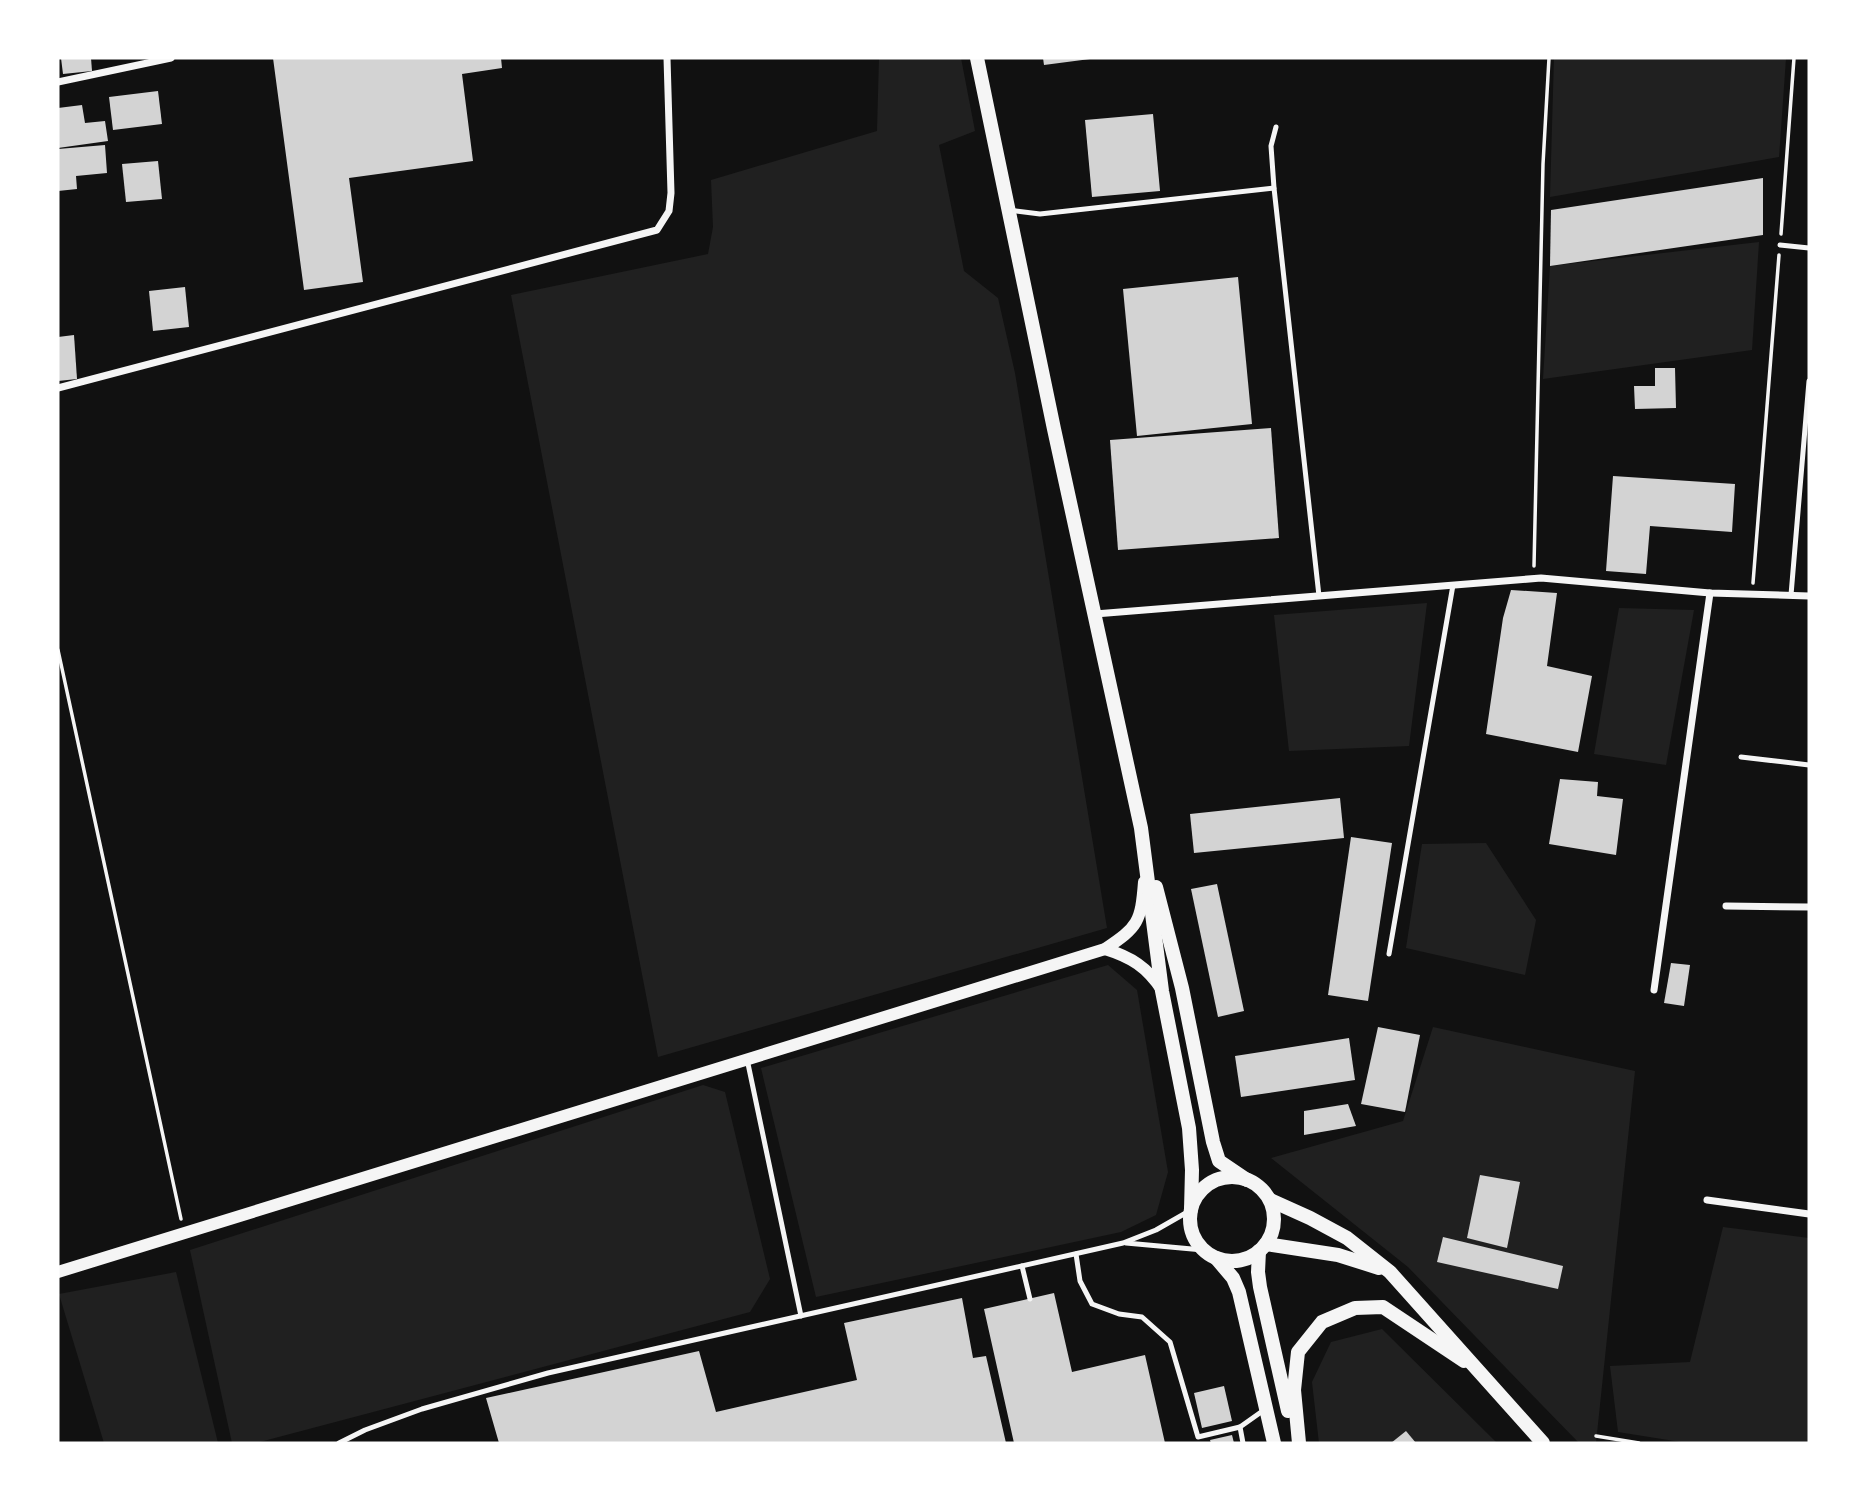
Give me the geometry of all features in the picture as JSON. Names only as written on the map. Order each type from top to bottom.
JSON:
[{"type":"main road","points":[[977,58],[1094,614],[1141,828],[1182,988],[1213,1142],[1219,1161],[1260,1188],[1269,1200],[1274,1215],[1272,1230],[1262,1248],[1258,1272],[1297,1443]]},
{"type":"main road","points":[[1141,828],[1162,991],[1189,1128],[1192,1231],[1203,1250],[1216,1258],[1233,1278],[1239,1292],[1274,1443]]},
{"type":"main road","points":[[1192,1210],[1197,1196],[1207,1186],[1233,1177],[1247,1180]]},
{"type":"main road","points":[[1269,1200],[1347,1238],[1390,1272],[1543,1443]]},
{"type":"main road","points":[[1216,1258],[1238,1261],[1262,1248],[1338,1255],[1390,1272]]},
{"type":"main road","points":[[1297,1443],[1294,1390],[1298,1352],[1322,1322],[1355,1308],[1383,1307],[1482,1373]]},
{"type":"street","points":[[58,82],[171,58]]},
{"type":"street","points":[[58,388],[657,230],[670,211],[667,58]]},
{"type":"street","points":[[1094,614],[1535,579],[1710,593],[1809,596]]},
{"type":"street","points":[[1654,990],[1710,593]]},
{"type":"street","points":[[58,1272],[1105,949],[1126,935],[1138,921],[1146,869]]},
{"type":"street","points":[[1726,906],[1809,907]]},
{"type":"street","points":[[1105,949],[1137,962],[1151,974],[1162,991]]},
{"type":"street","points":[[1707,1200],[1809,1214]]},
{"type":"lane","points":[[1276,127],[1271,146],[1274,188],[1319,596]]},
{"type":"lane","points":[[1009,209],[1040,214],[1274,188]]},
{"type":"lane","points":[[1780,245],[1809,248]]},
{"type":"lane","points":[[1791,596],[1809,381]]},
{"type":"lane","points":[[1390,954],[1453,585]]},
{"type":"lane","points":[[1741,757],[1809,765]]},
{"type":"lane","points":[[747,1059],[801,1316]]},
{"type":"lane","points":[[340,1443],[365,1430],[422,1409],[548,1373],[1123,1243],[1156,1230],[1192,1210]]},
{"type":"lane","points":[[1123,1243],[1203,1250]]},
{"type":"lane","points":[[1076,1254],[1080,1281],[1092,1304],[1119,1314],[1143,1317],[1170,1342],[1199,1440],[1240,1427],[1266,1409]]},
{"type":"lane","points":[[1022,1266],[1030,1298]]},
{"type":"lane","points":[[1240,1427],[1243,1443]]},
{"type":"path","points":[[1535,579],[1543,164],[1549,58]]},
{"type":"path","points":[[1752,594],[1794,58]]},
{"type":"path","points":[[58,650],[184,1233]]},
{"type":"path","points":[[1596,1436],[1640,1443]]},
{"type":"shaded area","points":[[879,58],[961,58],[975,131],[939,145],[964,271],[998,298],[1015,373],[1107,928],[658,1057],[511,295],[708,254],[713,227],[711,180],[877,131]]},
{"type":"shaded area","points":[[1554,58],[1786,58],[1779,157],[1550,197]]},
{"type":"shaded area","points":[[1759,242],[1752,350],[1543,379],[1550,266]]},
{"type":"shaded area","points":[[1427,603],[1409,746],[1289,751],[1274,615]]},
{"type":"shaded area","points":[[1619,608],[1694,610],[1666,765],[1594,754]]},
{"type":"shaded area","points":[[1486,843],[1536,920],[1525,975],[1406,948],[1422,844]]},
{"type":"shaded area","points":[[1108,965],[1137,990],[1168,1172],[1156,1215],[1121,1232],[816,1297],[761,1068]]},
{"type":"shaded area","points":[[1433,1027],[1635,1071],[1596,1443],[1579,1443],[1408,1267],[1271,1158],[1403,1121]]},
{"type":"shaded area","points":[[703,1085],[725,1092],[770,1279],[750,1312],[256,1443],[232,1443],[190,1250]]},
{"type":"shaded area","points":[[1723,1227],[1809,1238],[1809,1443],[1687,1443],[1618,1432],[1610,1366],[1690,1362]]},
{"type":"shaded area","points":[[176,1272],[218,1443],[104,1443],[59,1294]]},
{"type":"shaded area","points":[[1382,1329],[1497,1443],[1319,1443],[1312,1382],[1331,1342]]},
{"type":"building","points":[[61,58],[91,58],[92,71],[63,74]]},
{"type":"building","points":[[273,58],[501,58],[502,68],[462,74],[473,161],[349,178],[363,282],[304,290]]},
{"type":"building","points":[[1043,58],[1089,58],[1090,59],[1044,65]]},
{"type":"building","points":[[158,91],[162,124],[113,130],[109,97]]},
{"type":"building","points":[[82,105],[85,123],[105,121],[108,141],[58,148],[58,108]]},
{"type":"building","points":[[1153,114],[1160,191],[1092,197],[1085,120]]},
{"type":"building","points":[[105,145],[107,173],[76,176],[77,189],[58,191],[58,149]]},
{"type":"building","points":[[158,161],[162,199],[126,202],[122,164]]},
{"type":"building","points":[[1763,178],[1763,235],[1550,266],[1551,210]]},
{"type":"building","points":[[1238,277],[1252,424],[1137,436],[1123,289]]},
{"type":"building","points":[[185,287],[189,327],[153,331],[149,291]]},
{"type":"building","points":[[74,335],[77,379],[58,381],[58,337]]},
{"type":"building","points":[[1655,368],[1675,368],[1676,408],[1635,409],[1634,386],[1655,386]]},
{"type":"building","points":[[1271,428],[1279,538],[1118,550],[1110,440]]},
{"type":"building","points":[[1613,476],[1735,484],[1732,532],[1650,526],[1646,574],[1606,571]]},
{"type":"building","points":[[1511,590],[1557,593],[1547,666],[1592,676],[1578,752],[1486,734],[1503,618]]},
{"type":"building","points":[[1560,779],[1598,782],[1597,796],[1623,799],[1616,855],[1549,844]]},
{"type":"building","points":[[1340,798],[1344,838],[1194,853],[1190,814]]},
{"type":"building","points":[[1351,837],[1392,843],[1368,1001],[1328,995]]},
{"type":"building","points":[[1217,884],[1244,1011],[1218,1017],[1191,889]]},
{"type":"building","points":[[1671,963],[1690,965],[1684,1006],[1664,1003]]},
{"type":"building","points":[[1378,1027],[1420,1035],[1405,1112],[1361,1104]]},
{"type":"building","points":[[1349,1038],[1355,1080],[1241,1097],[1235,1056]]},
{"type":"building","points":[[1348,1104],[1356,1126],[1304,1135],[1304,1111]]},
{"type":"building","points":[[1480,1175],[1520,1182],[1507,1248],[1467,1238]]},
{"type":"building","points":[[1443,1237],[1563,1266],[1558,1289],[1437,1262]]},
{"type":"building","points":[[1054,1293],[1072,1372],[1145,1355],[1165,1443],[1014,1443],[984,1309]]},
{"type":"building","points":[[962,1298],[973,1358],[986,1356],[1006,1443],[499,1443],[486,1398],[699,1351],[716,1412],[857,1380],[844,1323]]},
{"type":"building","points":[[1224,1386],[1232,1421],[1202,1428],[1194,1393]]},
{"type":"building","points":[[1406,1431],[1416,1443],[1391,1443]]},
{"type":"building","points":[[1232,1435],[1234,1443],[1211,1443],[1210,1440]]}]
